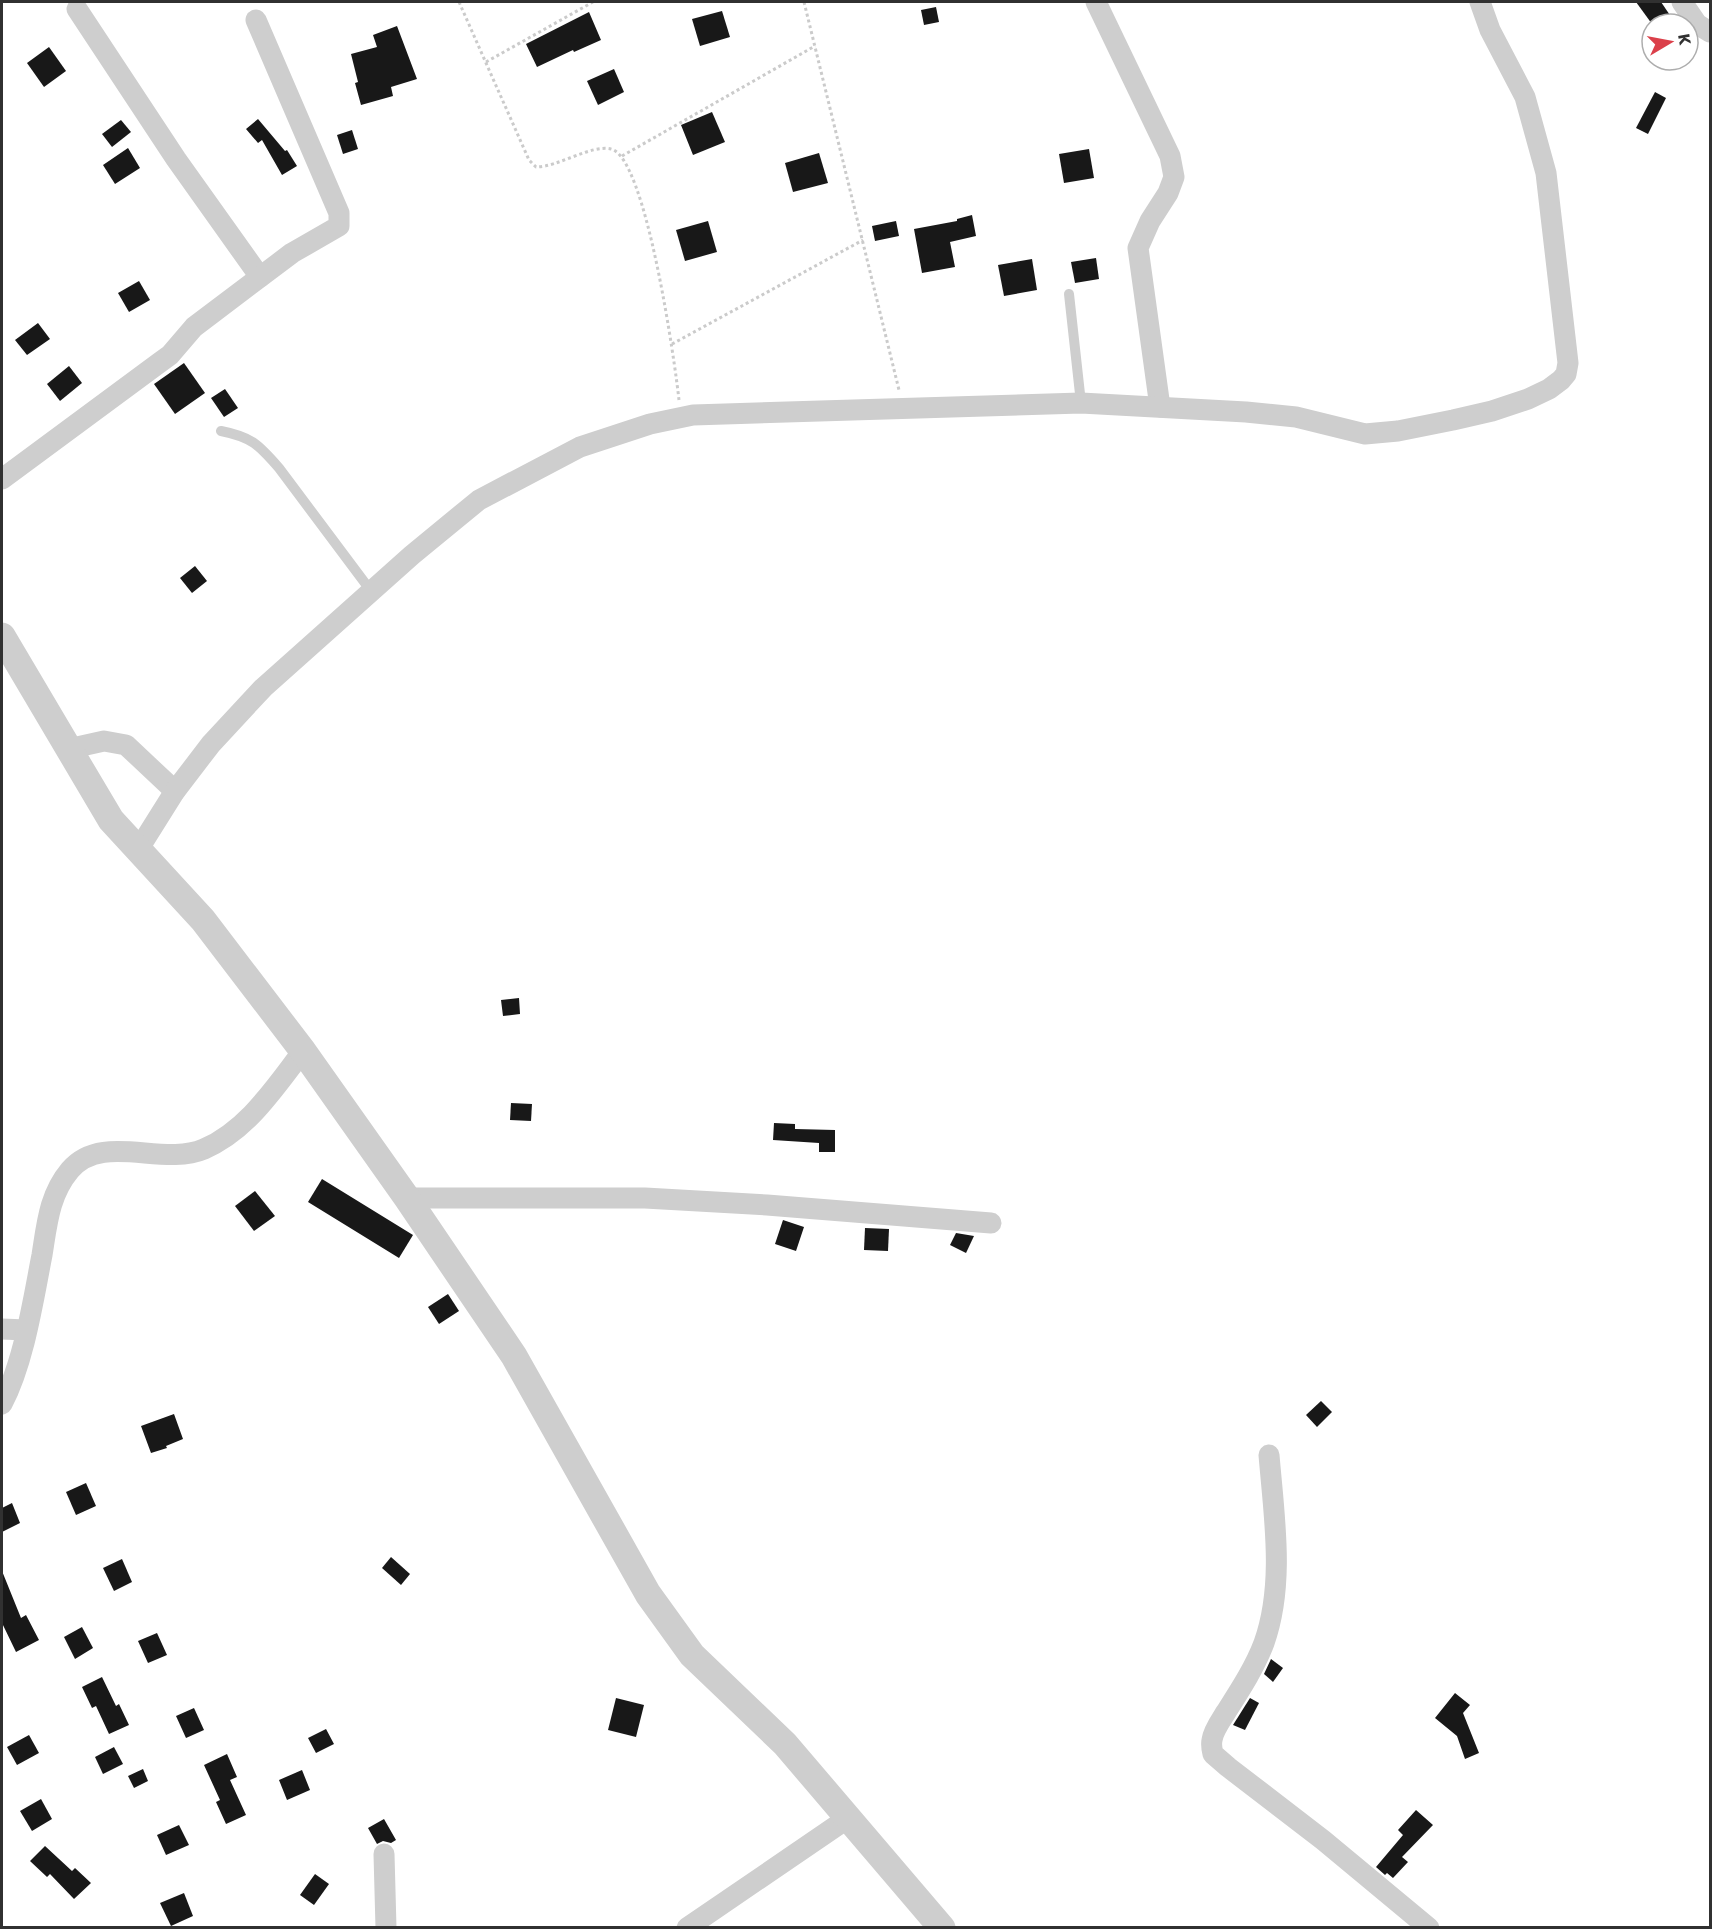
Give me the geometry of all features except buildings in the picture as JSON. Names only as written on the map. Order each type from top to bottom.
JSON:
[{"type":"street","points":[[1096,2],[1170,156],[1174,177],[1168,193],[1150,221],[1138,248],[1160,407]]},
{"type":"street","points":[[138,850],[175,791],[211,744],[263,688],[412,555],[479,500],[580,447],[650,424],[693,415],[1081,403],[1296,417],[1365,434],[1398,431],[1492,411],[1549,389],[1566,374],[1568,363],[1546,173],[1525,97],[1490,30],[1480,2]]},
{"type":"street","points":[[1682,2],[1697,24],[1710,32]]},
{"type":"street","points":[[77,9],[177,159],[260,277]]},
{"type":"street","points":[[2,479],[170,355],[194,327],[260,277],[292,253],[339,225],[340,219],[308,137],[256,20]]},
{"type":"street","points":[[2,636],[111,820],[203,920],[303,1051],[407,1198],[514,1356],[654,1602],[692,1655],[784,1744],[942,1928]]},
{"type":"street","points":[[68,749],[104,741],[126,745],[175,791]]},
{"type":"street","points":[[2,1404],[15,1371],[26,1330],[55,1192],[72,1168],[93,1154],[117,1150],[162,1156],[185,1155],[204,1149],[224,1138],[244,1122],[265,1101],[303,1051]]},
{"type":"street","points":[[407,1198],[645,1198],[767,1204],[992,1222]]},
{"type":"street","points":[[2,1329],[26,1330]]},
{"type":"street","points":[[1269,1455],[1275,1560],[1274,1600],[1270,1624],[1263,1646],[1252,1668],[1212,1738],[1214,1754],[1429,1928]]},
{"type":"street","points":[[687,1928],[848,1818]]},
{"type":"street","points":[[384,1854],[386,1928]]},
{"type":"lane","points":[[1068,294],[1081,403]]},
{"type":"lane","points":[[221,430],[240,434],[263,450],[371,591]]},
{"type":"path","points":[[459,2],[529,159],[536,167],[552,165],[602,148],[617,151],[621,156],[633,180],[660,278],[672,344],[681,417]]},
{"type":"path","points":[[486,62],[593,2]]},
{"type":"path","points":[[804,2],[904,408]]},
{"type":"path","points":[[621,156],[815,46]]},
{"type":"path","points":[[672,344],[863,240]]}]
